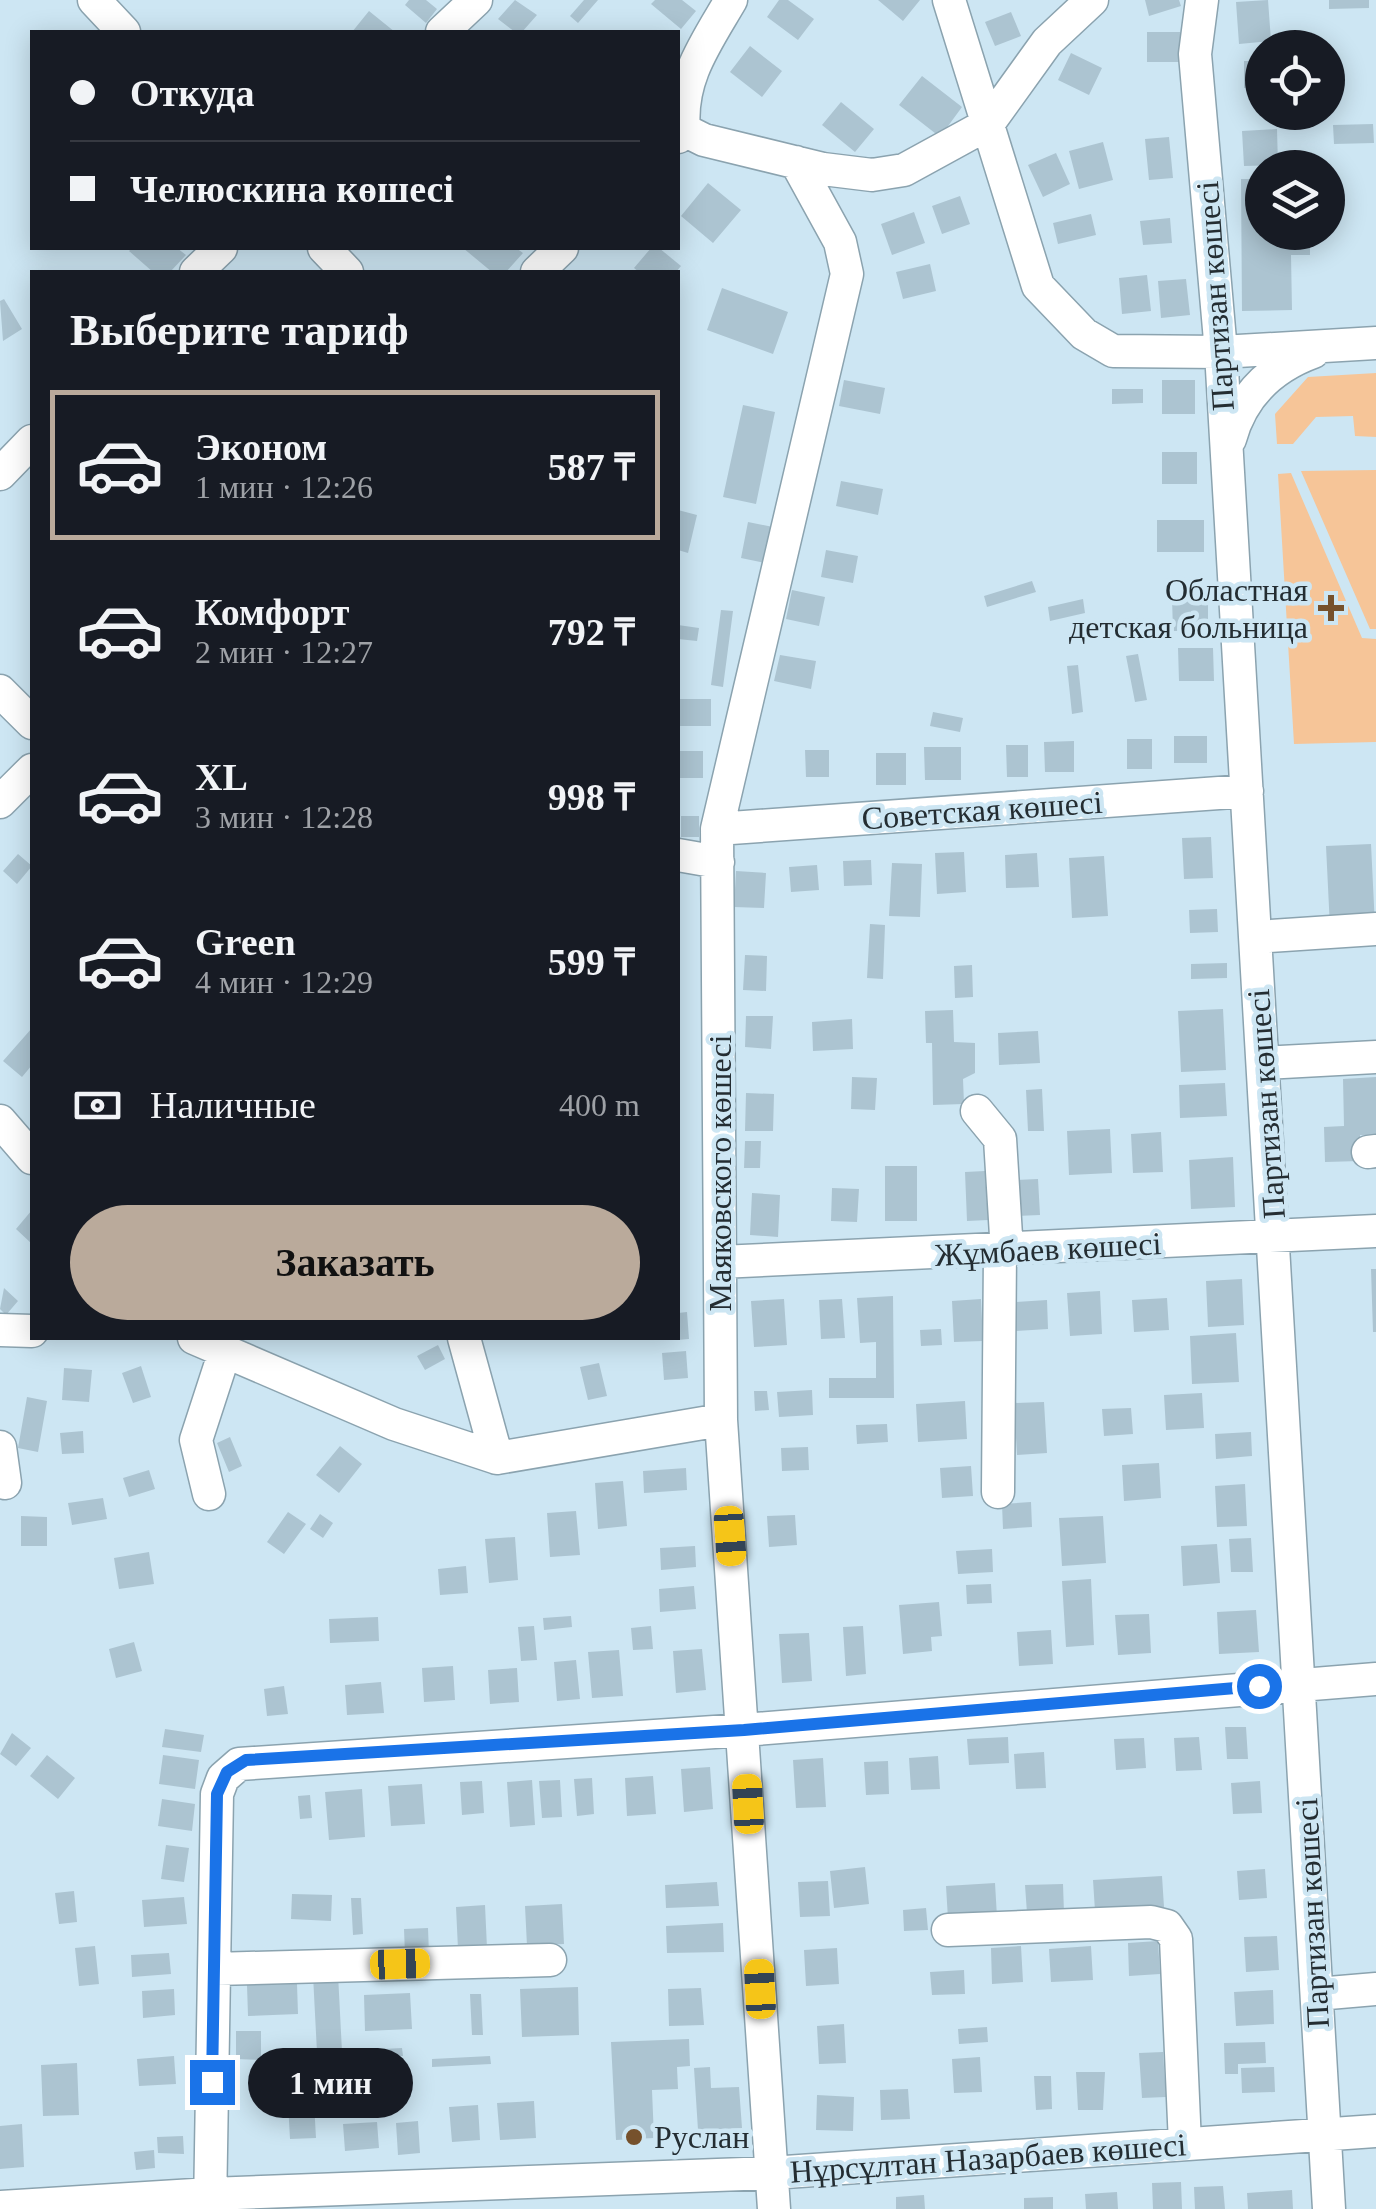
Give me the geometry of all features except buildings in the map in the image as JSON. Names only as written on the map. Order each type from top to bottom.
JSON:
[{"type":"street","points":[[94,0],[122,30]]},
{"type":"street","points":[[444,30],[476,0]]},
{"type":"street","points":[[731,0],[686,85],[681,134],[796,162],[886,175],[904,170],[988,124],[1046,42],[1092,0]]},
{"type":"street","points":[[949,0],[1038,286],[1084,334],[1113,351],[1221,352],[1376,343]]},
{"type":"street","name":"Партизан көшесі","points":[[1202,0],[1195,54],[1221,352],[1329,2209]]},
{"type":"street","name":"Маяковского көшесі","points":[[774,2209],[721,1420],[718,829],[847,274],[840,242],[796,162]]},
{"type":"street","points":[[198,270],[219,250]]},
{"type":"street","points":[[326,250],[346,270]]},
{"type":"street","points":[[538,270],[560,250]]},
{"type":"street","points":[[1227,453],[1238,416],[1266,378],[1296,358],[1334,346]]},
{"type":"street","points":[[0,474],[30,443]]},
{"type":"street","points":[[0,690],[30,721]]},
{"type":"street","points":[[0,802],[30,772]]},
{"type":"street","name":"Советская көшесі","points":[[718,829],[1246,791]]},
{"type":"street","points":[[680,855],[718,862]]},
{"type":"street","points":[[1256,937],[1376,929]]},
{"type":"street","points":[[1263,1063],[1376,1057]]},
{"type":"street","points":[[977,1111],[1000,1139],[1003,1252],[998,1492]]},
{"type":"street","points":[[0,1121],[30,1156]]},
{"type":"street","name":"Жұмбаев көшесі","points":[[720,1262],[1003,1252],[1376,1231]]},
{"type":"street","points":[[199,1340],[394,1424],[497,1458],[721,1420]]},
{"type":"street","points":[[465,1340],[497,1458]]},
{"type":"street","points":[[209,1494],[196,1440],[225,1351]]},
{"type":"street","points":[[0,1447],[5,1483]]},
{"type":"street","points":[[210,2202],[217,1794],[232,1768],[246,1760],[744,1730],[1376,1679]]},
{"type":"street","points":[[948,1930],[1151,1922],[1166,1926],[1176,1939],[1185,2144]]},
{"type":"street","points":[[214,1969],[550,1960]]},
{"type":"street","points":[[1317,1994],[1376,1989]]},
{"type":"street","name":"Нұрсұлтан Назарбаев көшесі","points":[[0,2207],[210,2202],[771,2174],[1376,2131]]},
{"type":"shaded area","points":[[1376,373],[1376,437],[1355,436],[1353,416],[1316,417],[1293,444],[1277,444],[1275,414],[1308,377]]},
{"type":"shaded area","points":[[1376,470],[1376,629],[1370,629],[1301,471]]},
{"type":"shaded area","points":[[1291,473],[1362,638],[1376,639],[1376,742],[1294,744],[1278,474]]},
{"type":"place","name":"Областная детская больница","points":[[1331,608]]},
{"type":"place","name":"Руслан","points":[[634,2137]]},
{"type":"route","points":[[212,2082],[217,1794],[227,1772],[246,1760],[744,1730],[1259,1686]]}]
